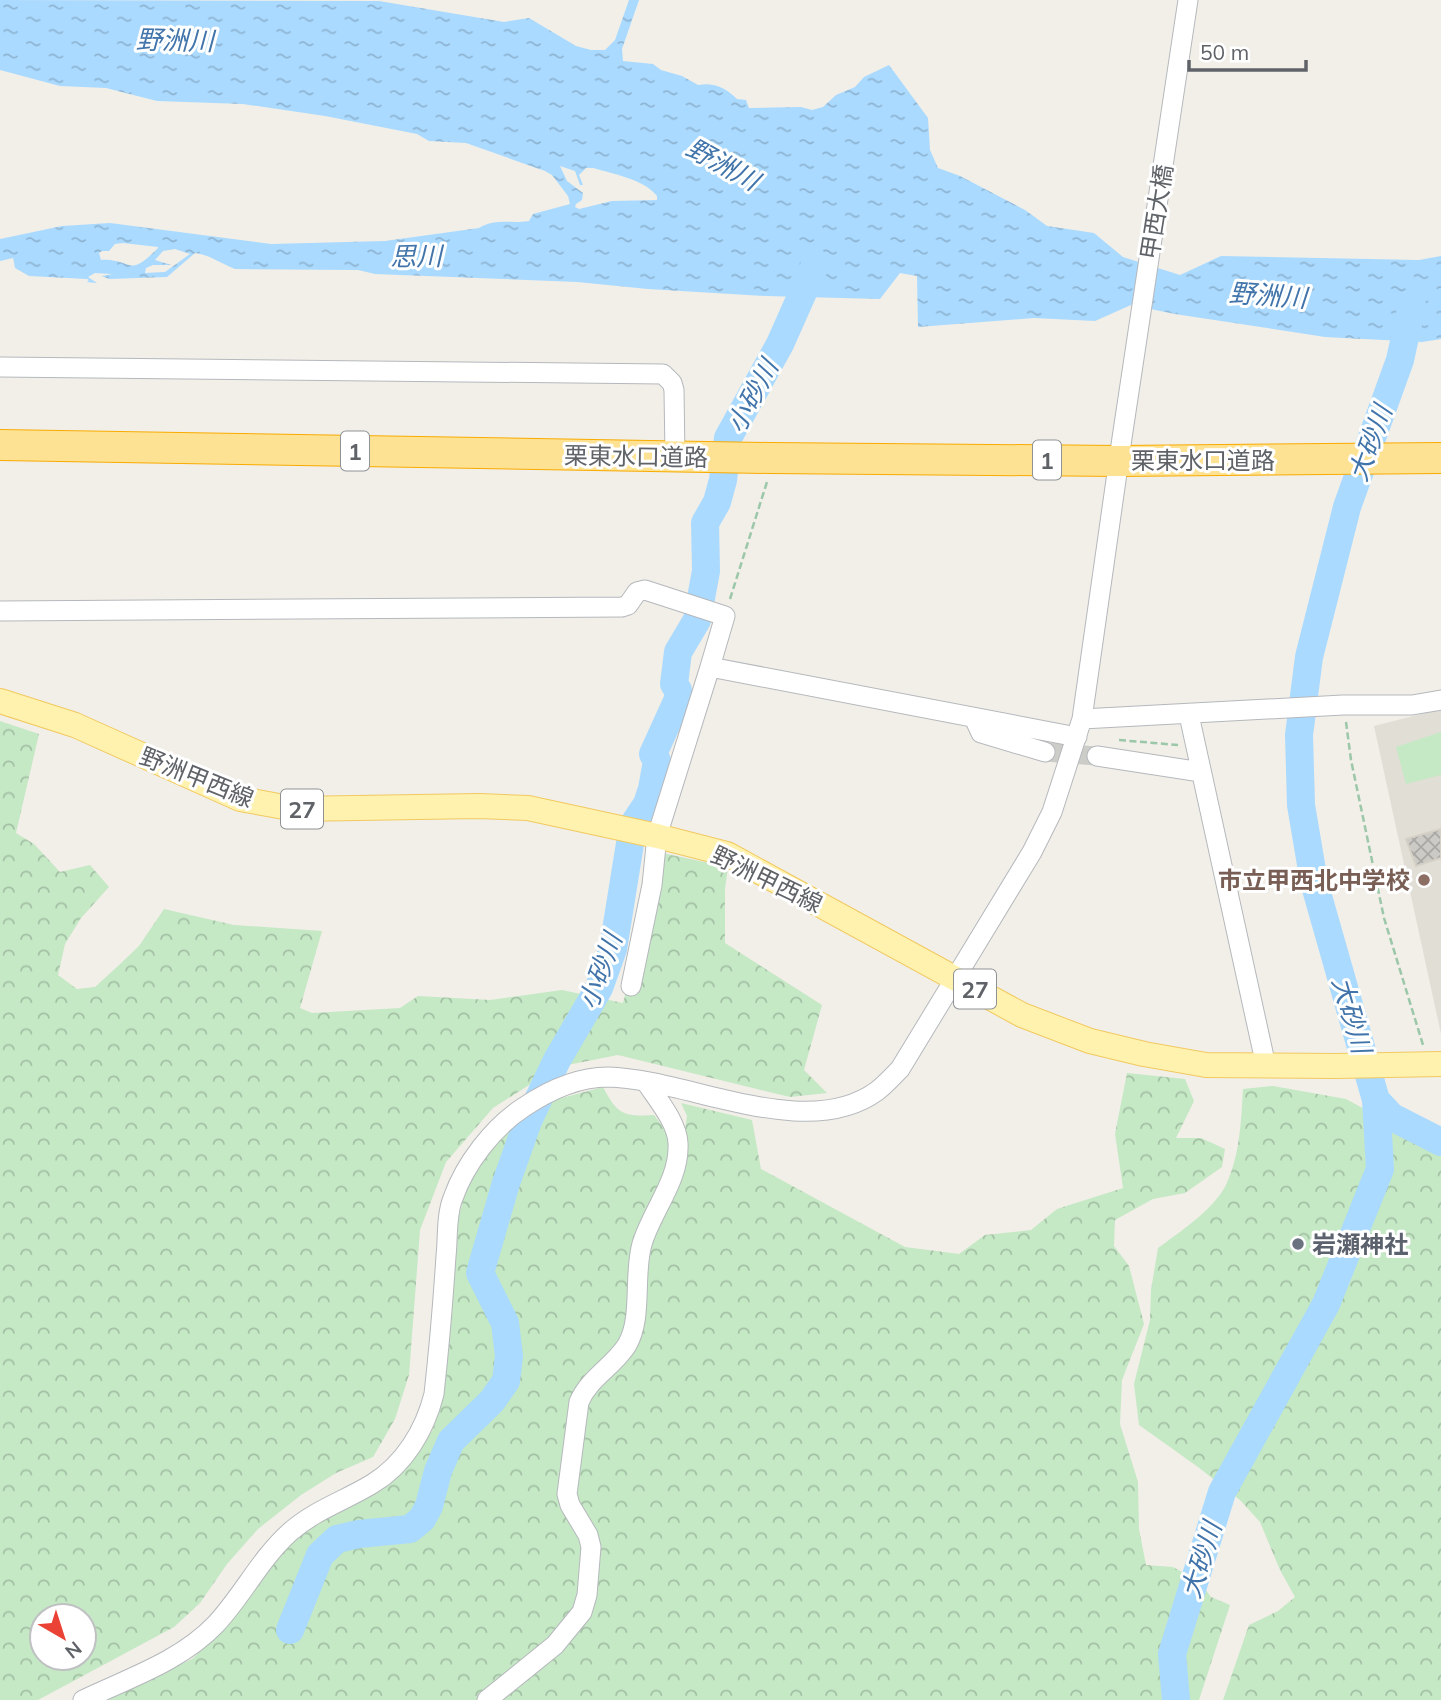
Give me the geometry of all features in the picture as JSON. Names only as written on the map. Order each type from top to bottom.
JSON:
[{"type":"highway","name":"栗東水口道路","points":[[0,445],[711,457],[770,467],[1118,460],[1441,458]]},
{"type":"main road","name":"野洲甲西線","points":[[0,701],[75,725],[240,799],[295,809],[480,806],[528,808],[727,854],[1022,1015],[1090,1041],[1206,1065],[1440,1065]]},
{"type":"street","name":"甲西大橋","points":[[83,1700],[179,1654],[216,1624],[270,1551],[306,1518],[383,1476],[405,1455],[429,1414],[434,1394],[452,1200],[466,1171],[489,1138],[512,1114],[546,1093],[569,1084],[606,1077],[646,1082],[791,1111],[816,1112],[840,1108],[877,1091],[900,1069],[1032,852],[1052,812],[1079,728],[1188,0]]},
{"type":"street","points":[[0,367],[663,374],[672,383],[674,390],[675,456]]},
{"type":"street","points":[[0,611],[622,607],[628,605],[637,592],[645,590],[716,613],[710,667],[639,832],[652,885],[631,986]]},
{"type":"street","points":[[710,667],[974,718],[1079,728],[1189,715],[1343,705],[1412,705],[1441,700]]},
{"type":"street","points":[[1189,715],[1266,1066]]},
{"type":"street","points":[[974,718],[981,733],[1045,752]]},
{"type":"street","points":[[1097,756],[1201,772]]},
{"type":"street","points":[[487,1700],[555,1645],[582,1612],[587,1595],[591,1547],[588,1535],[570,1505],[567,1494],[579,1402],[583,1392],[626,1347],[633,1332],[642,1244],[667,1192],[677,1159],[676,1132],[646,1082]]},
{"type":"path","points":[[716,613],[770,467]]},
{"type":"path","points":[[1343,705],[1351,760],[1384,918],[1421,1041],[1440,1065]]},
{"type":"path","points":[[1116,740],[1195,746]]},
{"type":"shaded area","name":"市立甲西北中学校","points":[[1441,709],[1441,1034],[1374,726]]},
{"type":"green space","points":[[0,721],[39,734],[16,833],[34,844],[60,872],[90,865],[109,887],[81,918],[65,944],[58,975],[77,989],[95,987],[118,966],[139,946],[164,909],[234,925],[322,931],[300,1008],[312,1013],[400,1008],[418,996],[490,1000],[562,990],[623,1003],[662,853],[728,867],[725,889],[725,943],[822,1005],[804,1070],[827,1093],[790,1097],[618,1055],[557,1067],[493,1108],[446,1162],[420,1230],[409,1375],[395,1419],[373,1457],[336,1473],[301,1495],[258,1529],[227,1564],[200,1603],[174,1627],[98,1668],[98,1602],[28,1602],[28,1672],[90,1672],[38,1700],[0,1700]]},
{"type":"green space","points":[[1441,732],[1441,775],[1406,784],[1396,747]]},
{"type":"green space","points":[[1127,1073],[1185,1079],[1194,1101],[1176,1138],[1201,1138],[1225,1149],[1222,1167],[1185,1193],[1153,1199],[1115,1220],[1114,1246],[1129,1266],[1144,1324],[1122,1380],[1120,1424],[1138,1482],[1139,1529],[1146,1565],[1173,1567],[1200,1582],[1211,1597],[1230,1605],[1199,1700],[106,1700],[192,1659],[217,1635],[257,1578],[302,1532],[409,1461],[432,1431],[444,1395],[455,1231],[466,1189],[490,1148],[521,1118],[558,1099],[603,1087],[622,1112],[654,1115],[682,1152],[687,1116],[681,1103],[752,1120],[761,1169],[905,1247],[959,1254],[985,1235],[1031,1230],[1057,1209],[1123,1188],[1115,1134]]},
{"type":"green space","points":[[1273,1086],[1346,1099],[1441,1151],[1441,1700],[1223,1700],[1249,1625],[1278,1611],[1295,1597],[1280,1570],[1260,1522],[1240,1500],[1139,1425],[1134,1384],[1150,1320],[1151,1290],[1158,1248],[1205,1211],[1226,1185],[1237,1150],[1243,1089]]},
{"type":"water","points":[[0,0],[379,1],[504,22],[529,18],[576,46],[605,50],[615,40],[629,0],[639,0],[622,49],[623,61],[653,64],[698,85],[719,87],[737,99],[746,100],[749,108],[801,107],[812,110],[823,107],[836,95],[855,87],[864,77],[889,65],[928,118],[930,150],[938,168],[960,176],[1025,210],[1047,226],[1094,233],[1123,257],[1180,275],[1221,256],[1419,260],[1441,256],[1441,339],[1422,342],[1325,337],[1131,305],[1095,321],[1034,318],[918,327],[917,276],[900,273],[880,299],[766,296],[577,282],[375,274],[358,270],[235,269],[195,253],[167,277],[109,279],[102,276],[112,274],[95,273],[88,277],[97,283],[87,282],[87,279],[29,276],[15,268],[13,258],[0,261],[0,239],[62,226],[110,223],[271,244],[385,241],[479,228],[498,222],[529,221],[533,214],[570,204],[568,196],[552,175],[466,143],[429,141],[417,134],[325,116],[243,104],[157,101],[106,88],[60,86],[0,70]],"holes":[[[560,166],[575,171],[580,185],[583,185],[579,175],[586,168],[593,168],[636,181],[651,190],[657,200],[612,201],[579,209],[575,207],[582,200],[583,193],[567,181]],[[123,243],[158,248],[135,265],[101,260],[99,253],[109,251],[115,244]],[[175,249],[190,254],[165,272],[145,273],[146,268],[153,265],[171,265],[155,260],[163,251]]]},
{"type":"building","points":[[1441,829],[1441,858],[1416,866],[1406,839]]},
{"type":"waterway","name":"小砂川","points":[[290,1630],[320,1555],[337,1539],[410,1529],[422,1519],[451,1441],[492,1401],[506,1381],[509,1356],[505,1323],[480,1273],[506,1183],[528,1121],[557,1060],[599,988],[613,949],[633,825],[647,804],[657,761],[653,754],[678,699],[678,690],[674,684],[678,652],[697,620],[706,571],[705,523],[717,502],[723,480],[728,438],[780,344],[816,263]]},
{"type":"waterway","name":"大砂川","points":[[1176,1700],[1172,1654],[1222,1492],[1326,1304],[1380,1169],[1376,1100],[1314,882],[1301,805],[1299,735],[1309,657],[1347,507],[1400,360],[1412,305]]},
{"type":"waterway","points":[[1376,1100],[1392,1117],[1441,1142]]},
{"type":"tunnel","points":[[1045,752],[1097,756]]},
{"type":"place","name":"市立甲西北中学校","points":[[1424,880]]},
{"type":"place","name":"岩瀬神社","points":[[1298,1244]]},
{"type":"water label","name":"野洲川","points":[[175,40]]},
{"type":"water label","name":"野洲川","points":[[723,164]]},
{"type":"water label","name":"思川","points":[[416,256]]},
{"type":"water label","name":"野洲川","points":[[1268,295]]}]
